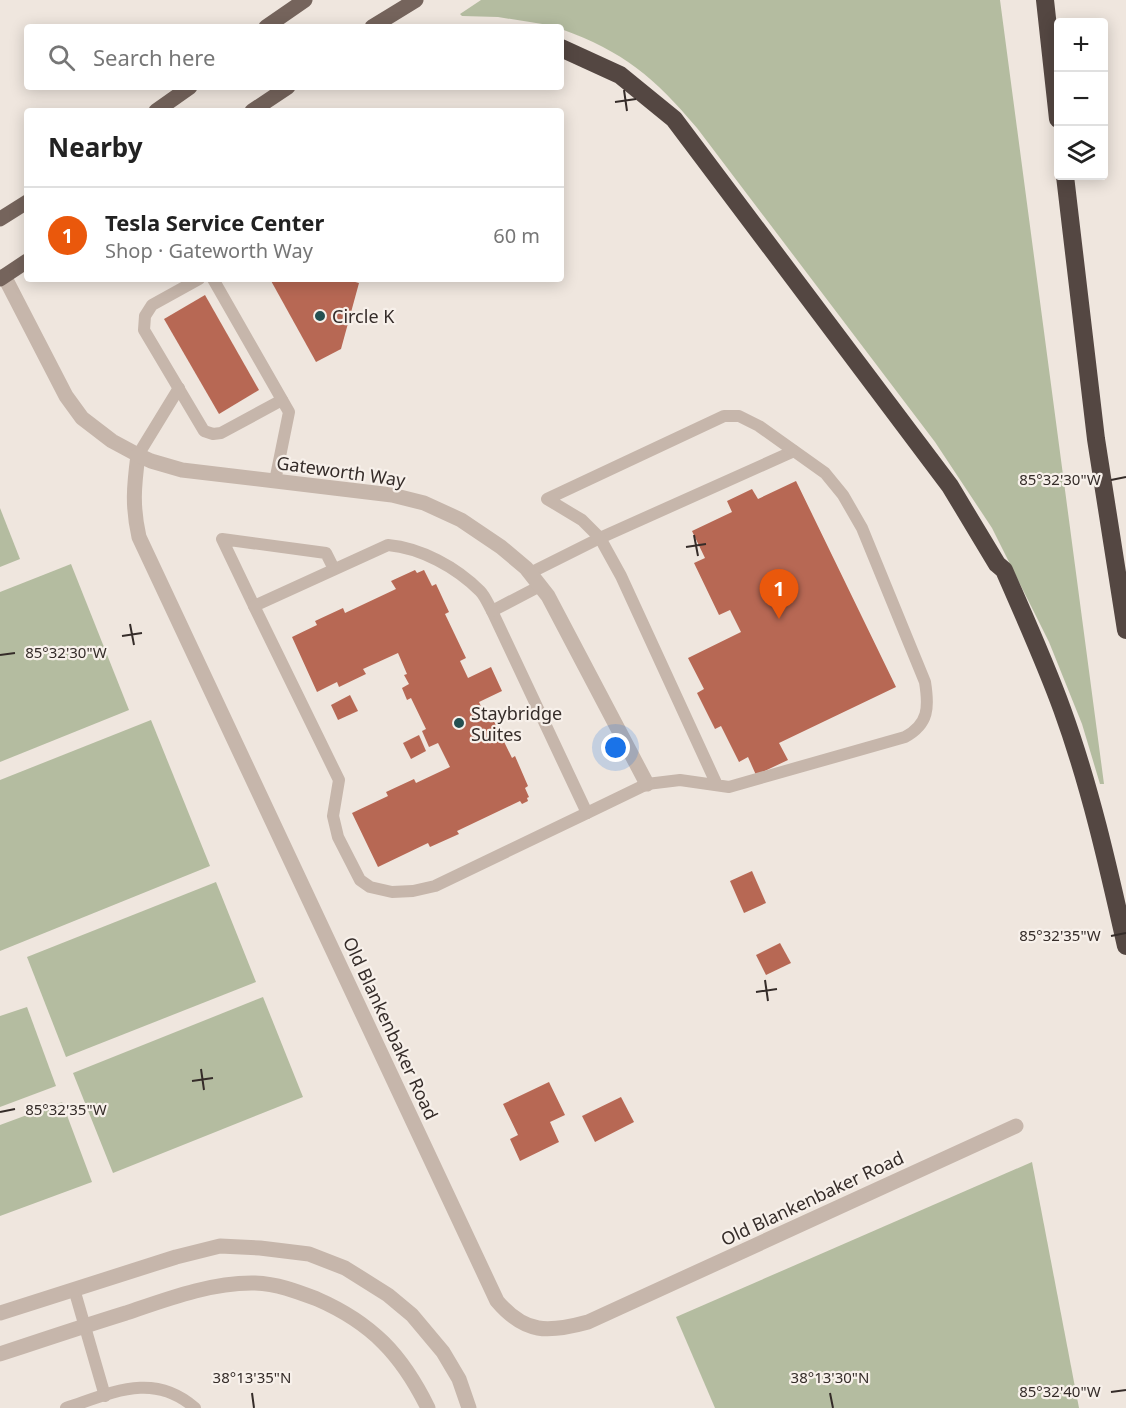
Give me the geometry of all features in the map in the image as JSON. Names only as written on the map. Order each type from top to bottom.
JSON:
[{"type":"highway","points":[[1045,0],[1054,76]]},
{"type":"highway","points":[[564,49],[620,75],[674,119],[950,486],[997,564],[1004,570],[1044,663],[1077,755],[1102,845],[1126,946]]},
{"type":"highway","points":[[1065,180],[1096,439],[1126,630]]},
{"type":"main road","points":[[270,24],[305,0]]},
{"type":"main road","points":[[377,24],[416,0]]},
{"type":"main road","points":[[160,108],[186,90]]},
{"type":"main road","points":[[256,108],[284,90]]},
{"type":"main road","points":[[0,219],[24,204]]},
{"type":"main road","points":[[2,278],[24,263]]},
{"type":"street","points":[[2,278],[66,396],[82,418],[112,441],[138,455]]},
{"type":"street","name":"Gateworth Way","points":[[138,455],[182,470],[392,495],[424,503],[461,520],[501,547],[530,573],[548,596],[647,784]]},
{"type":"street","name":"Old Blankenbaker Road","points":[[138,455],[134,483],[134,511],[139,537],[497,1301],[509,1315],[525,1325],[545,1329],[566,1328],[588,1322],[1016,1126]]},
{"type":"street","points":[[0,1313],[176,1257],[220,1246],[309,1254],[345,1268],[388,1295],[412,1316],[443,1352],[459,1379],[469,1408]]},
{"type":"street","points":[[0,1354],[171,1298],[219,1287],[254,1283],[289,1288],[337,1308],[364,1325],[389,1347],[414,1379],[428,1408]]},
{"type":"lane","points":[[194,282],[152,305],[145,316],[144,330],[204,431],[213,434],[222,433],[282,400]]},
{"type":"lane","points":[[215,282],[288,412],[275,481]]},
{"type":"lane","points":[[138,455],[178,388]]},
{"type":"lane","points":[[334,570],[326,553],[222,539],[339,780],[333,816],[338,837],[360,880],[370,887],[392,892],[413,891],[435,886],[647,784],[680,780],[729,787],[905,737],[917,730],[926,715],[928,700],[925,682],[862,528],[843,495],[825,473],[759,426],[739,416],[724,416],[547,499],[582,520],[600,538],[621,576],[717,785]]},
{"type":"lane","points":[[530,573],[600,538],[795,451]]},
{"type":"lane","points":[[254,606],[388,544],[400,546],[441,562],[481,592],[492,610],[587,813]]},
{"type":"lane","points":[[492,610],[540,586]]},
{"type":"lane","points":[[74,1290],[105,1396]]},
{"type":"lane","points":[[66,1408],[128,1388],[144,1386],[160,1388],[179,1395],[195,1408]]},
{"type":"green space","points":[[481,0],[1000,0],[1104,784],[1100,784],[1082,724],[1049,642],[992,528],[935,442],[682,110],[636,68],[602,47],[564,30],[564,24],[542,24],[460,14]]},
{"type":"green space","points":[[0,508],[20,559],[0,567]]},
{"type":"green space","points":[[71,564],[129,710],[0,762],[0,592]]},
{"type":"green space","points":[[151,720],[210,866],[0,951],[0,780]]},
{"type":"green space","points":[[216,882],[256,982],[66,1057],[27,957]]},
{"type":"green space","points":[[263,997],[303,1097],[113,1173],[73,1073]]},
{"type":"green space","points":[[27,1007],[56,1086],[0,1107],[0,1016]]},
{"type":"green space","points":[[62,1102],[92,1182],[0,1216],[0,1125]]},
{"type":"green space","points":[[1032,1162],[1079,1408],[715,1408],[676,1317]]},
{"type":"building","name":"Circle K","points":[[272,282],[359,283],[341,349],[316,362]]},
{"type":"building","points":[[205,295],[259,390],[219,414],[164,319]]},
{"type":"building","points":[[796,481],[896,687],[779,743],[788,760],[756,775],[748,757],[739,762],[721,726],[715,729],[697,693],[704,689],[688,658],[741,632],[730,610],[719,615],[694,563],[705,558],[692,531],[732,512],[727,501],[752,489],[758,499]]},
{"type":"building","name":"Staybridge Suites","points":[[415,570],[417,573],[424,570],[432,586],[436,584],[449,612],[445,614],[466,658],[460,661],[468,678],[491,667],[502,691],[479,702],[486,717],[491,715],[512,758],[515,756],[528,786],[525,788],[529,797],[528,801],[522,804],[520,801],[457,831],[459,834],[430,847],[428,843],[378,867],[352,813],[388,796],[386,792],[414,779],[416,783],[450,767],[438,743],[429,747],[422,731],[426,729],[411,698],[407,700],[402,688],[409,684],[398,653],[363,669],[366,674],[339,687],[337,682],[317,692],[292,637],[317,625],[315,621],[343,608],[345,613],[396,589],[391,581]]},
{"type":"building","points":[[350,695],[358,711],[338,720],[331,705]]},
{"type":"building","points":[[419,735],[426,751],[411,759],[403,743]]},
{"type":"building","points":[[752,871],[766,903],[744,913],[730,881]]},
{"type":"building","points":[[780,943],[791,963],[766,975],[756,955]]},
{"type":"building","points":[[549,1082],[565,1115],[550,1122],[559,1142],[520,1161],[510,1139],[518,1135],[503,1104]]},
{"type":"building","points":[[621,1097],[634,1122],[595,1142],[582,1116]]},
{"type":"place","name":"Circle K","points":[[320,316]]},
{"type":"place","name":"Tesla Service Center","points":[[779,619]]},
{"type":"place","name":"Staybridge Suites","points":[[459,723]]}]
